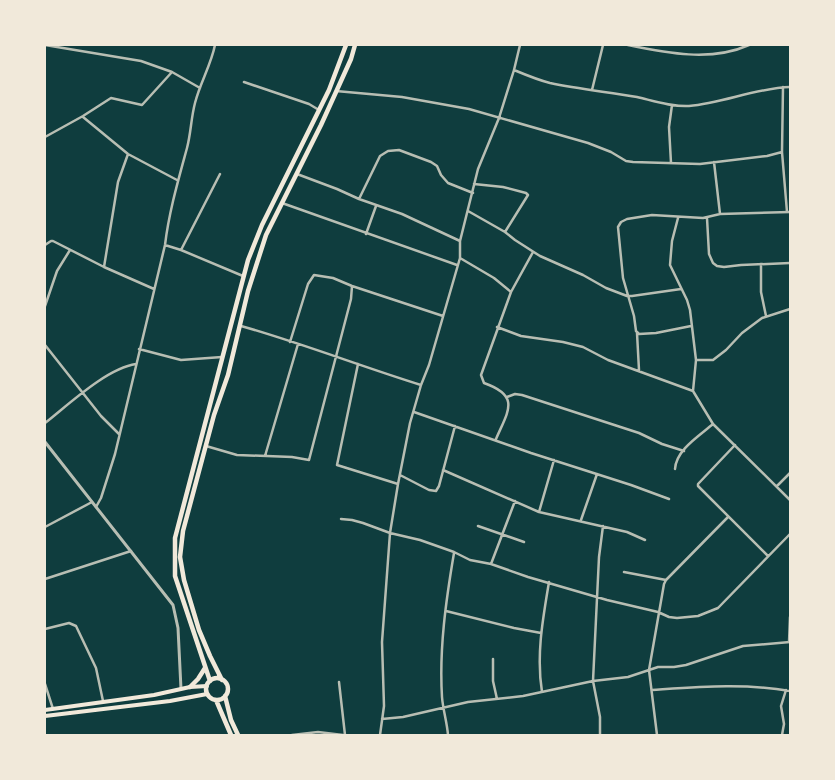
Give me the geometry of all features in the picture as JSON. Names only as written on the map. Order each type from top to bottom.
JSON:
[{"type":"main road","points":[[210,681],[175,576],[174,548],[177,530],[244,277],[262,225],[335,78],[346,45]]},
{"type":"main road","points":[[238,735],[231,720],[225,696],[227,685],[222,680],[210,656],[191,608],[180,557],[183,531],[214,415],[228,374],[239,325],[266,235],[351,59],[355,45]]},
{"type":"main road","points":[[190,687],[205,668]]},
{"type":"main road","points":[[207,694],[206,686],[210,681],[216,678],[222,680]]},
{"type":"main road","points":[[45,710],[206,686]]},
{"type":"main road","points":[[45,716],[170,701],[207,694],[216,700],[231,735]]},
{"type":"main road","points":[[216,700],[225,696]]},
{"type":"street","points":[[45,45],[141,61],[172,72],[200,88]]},
{"type":"street","points":[[96,507],[101,498],[115,454],[165,245],[177,180],[187,147],[195,102],[215,45]]},
{"type":"street","points":[[380,735],[384,671],[382,642],[390,533],[410,423],[460,258],[460,241],[478,170],[499,118],[520,45]]},
{"type":"street","points":[[592,90],[603,45]]},
{"type":"street","points":[[628,45],[703,55],[725,53],[749,45]]},
{"type":"street","points":[[514,70],[549,82],[606,94],[690,106],[790,87]]},
{"type":"street","points":[[45,137],[113,98],[142,105],[172,72]]},
{"type":"street","points":[[244,82],[309,104],[319,110]]},
{"type":"street","points":[[639,370],[637,333],[632,308],[627,296],[620,257],[618,227],[621,222],[627,219],[652,214],[707,218],[720,214],[789,212],[782,152],[781,116],[783,87]]},
{"type":"street","points":[[336,91],[371,93],[438,102],[469,109],[588,143],[612,152],[626,161],[700,164],[767,156],[782,152]]},
{"type":"street","points":[[672,104],[669,127],[672,163]]},
{"type":"street","points":[[83,116],[128,154],[177,180]]},
{"type":"street","points":[[359,199],[380,156],[388,151],[399,150],[431,162],[437,166],[441,175],[448,183],[473,192]]},
{"type":"street","points":[[104,268],[118,182],[128,154]]},
{"type":"street","points":[[714,162],[720,214]]},
{"type":"street","points":[[296,173],[376,206],[402,214],[460,241]]},
{"type":"street","points":[[182,250],[220,174]]},
{"type":"street","points":[[474,184],[504,187],[526,192],[528,195],[505,232]]},
{"type":"street","points":[[282,203],[458,265]]},
{"type":"street","points":[[366,234],[376,206]]},
{"type":"street","points":[[468,211],[505,232],[533,252],[606,288],[627,296],[681,289]]},
{"type":"street","points":[[678,217],[672,241],[670,265],[687,300],[696,360],[693,391],[713,424],[790,500]]},
{"type":"street","points":[[707,218],[708,249],[713,263],[724,267],[790,263]]},
{"type":"street","points":[[45,245],[53,241],[104,268],[154,289]]},
{"type":"street","points":[[165,245],[182,250],[244,277]]},
{"type":"street","points":[[45,306],[57,271],[70,250]]},
{"type":"street","points":[[495,439],[507,411],[507,397],[501,390],[484,383],[481,375],[510,292],[533,252]]},
{"type":"street","points":[[460,258],[494,278],[510,292]]},
{"type":"street","points":[[761,264],[762,292],[766,316]]},
{"type":"street","points":[[290,342],[308,284],[314,275],[333,278],[443,316]]},
{"type":"street","points":[[206,446],[237,455],[310,460],[351,299],[352,286]]},
{"type":"street","points":[[696,360],[713,360],[726,350],[742,333],[766,316],[790,310]]},
{"type":"street","points":[[239,325],[421,385]]},
{"type":"street","points":[[497,326],[521,336],[583,347],[608,360],[693,391]]},
{"type":"street","points":[[637,333],[656,333],[691,326]]},
{"type":"street","points":[[265,456],[298,344]]},
{"type":"street","points":[[45,345],[101,416],[119,434]]},
{"type":"street","points":[[139,349],[181,360],[222,357]]},
{"type":"street","points":[[45,423],[119,368],[136,364]]},
{"type":"street","points":[[358,364],[336,465],[398,484]]},
{"type":"street","points":[[507,397],[522,394],[639,433],[662,444],[684,451]]},
{"type":"street","points":[[414,412],[669,499]]},
{"type":"street","points":[[676,469],[678,459],[688,446],[713,424]]},
{"type":"street","points":[[400,475],[429,490],[436,491],[455,426]]},
{"type":"street","points":[[45,442],[173,605],[178,628],[180,689]]},
{"type":"street","points":[[735,445],[697,485],[768,556]]},
{"type":"street","points":[[539,512],[554,460]]},
{"type":"street","points":[[443,470],[539,512],[581,520],[627,532],[645,540]]},
{"type":"street","points":[[777,486],[790,473]]},
{"type":"street","points":[[581,520],[597,474]]},
{"type":"street","points":[[491,564],[515,501]]},
{"type":"street","points":[[45,527],[92,502]]},
{"type":"street","points":[[657,735],[649,670],[658,612],[666,580],[728,517]]},
{"type":"street","points":[[341,520],[363,523],[390,533],[420,540],[470,560],[491,564],[528,577],[658,612],[669,617],[688,618],[718,608],[790,534]]},
{"type":"street","points":[[478,526],[524,542]]},
{"type":"street","points":[[600,735],[600,717],[593,681],[599,557],[603,526]]},
{"type":"street","points":[[45,579],[131,551]]},
{"type":"street","points":[[448,735],[442,693],[443,640],[454,552]]},
{"type":"street","points":[[624,572],[666,580]]},
{"type":"street","points":[[542,692],[540,679],[541,633],[550,582]]},
{"type":"street","points":[[446,612],[541,633]]},
{"type":"street","points":[[382,719],[403,717],[443,706],[542,692],[628,676],[658,667],[674,667],[743,646],[790,642],[790,617]]},
{"type":"street","points":[[45,629],[69,623],[76,626],[96,668],[104,702]]},
{"type":"street","points":[[493,658],[493,681],[497,699]]},
{"type":"street","points":[[292,735],[318,732],[344,735],[339,682]]},
{"type":"street","points":[[45,684],[53,709]]},
{"type":"street","points":[[652,690],[738,686],[788,690],[781,706],[784,724],[782,735]]}]
